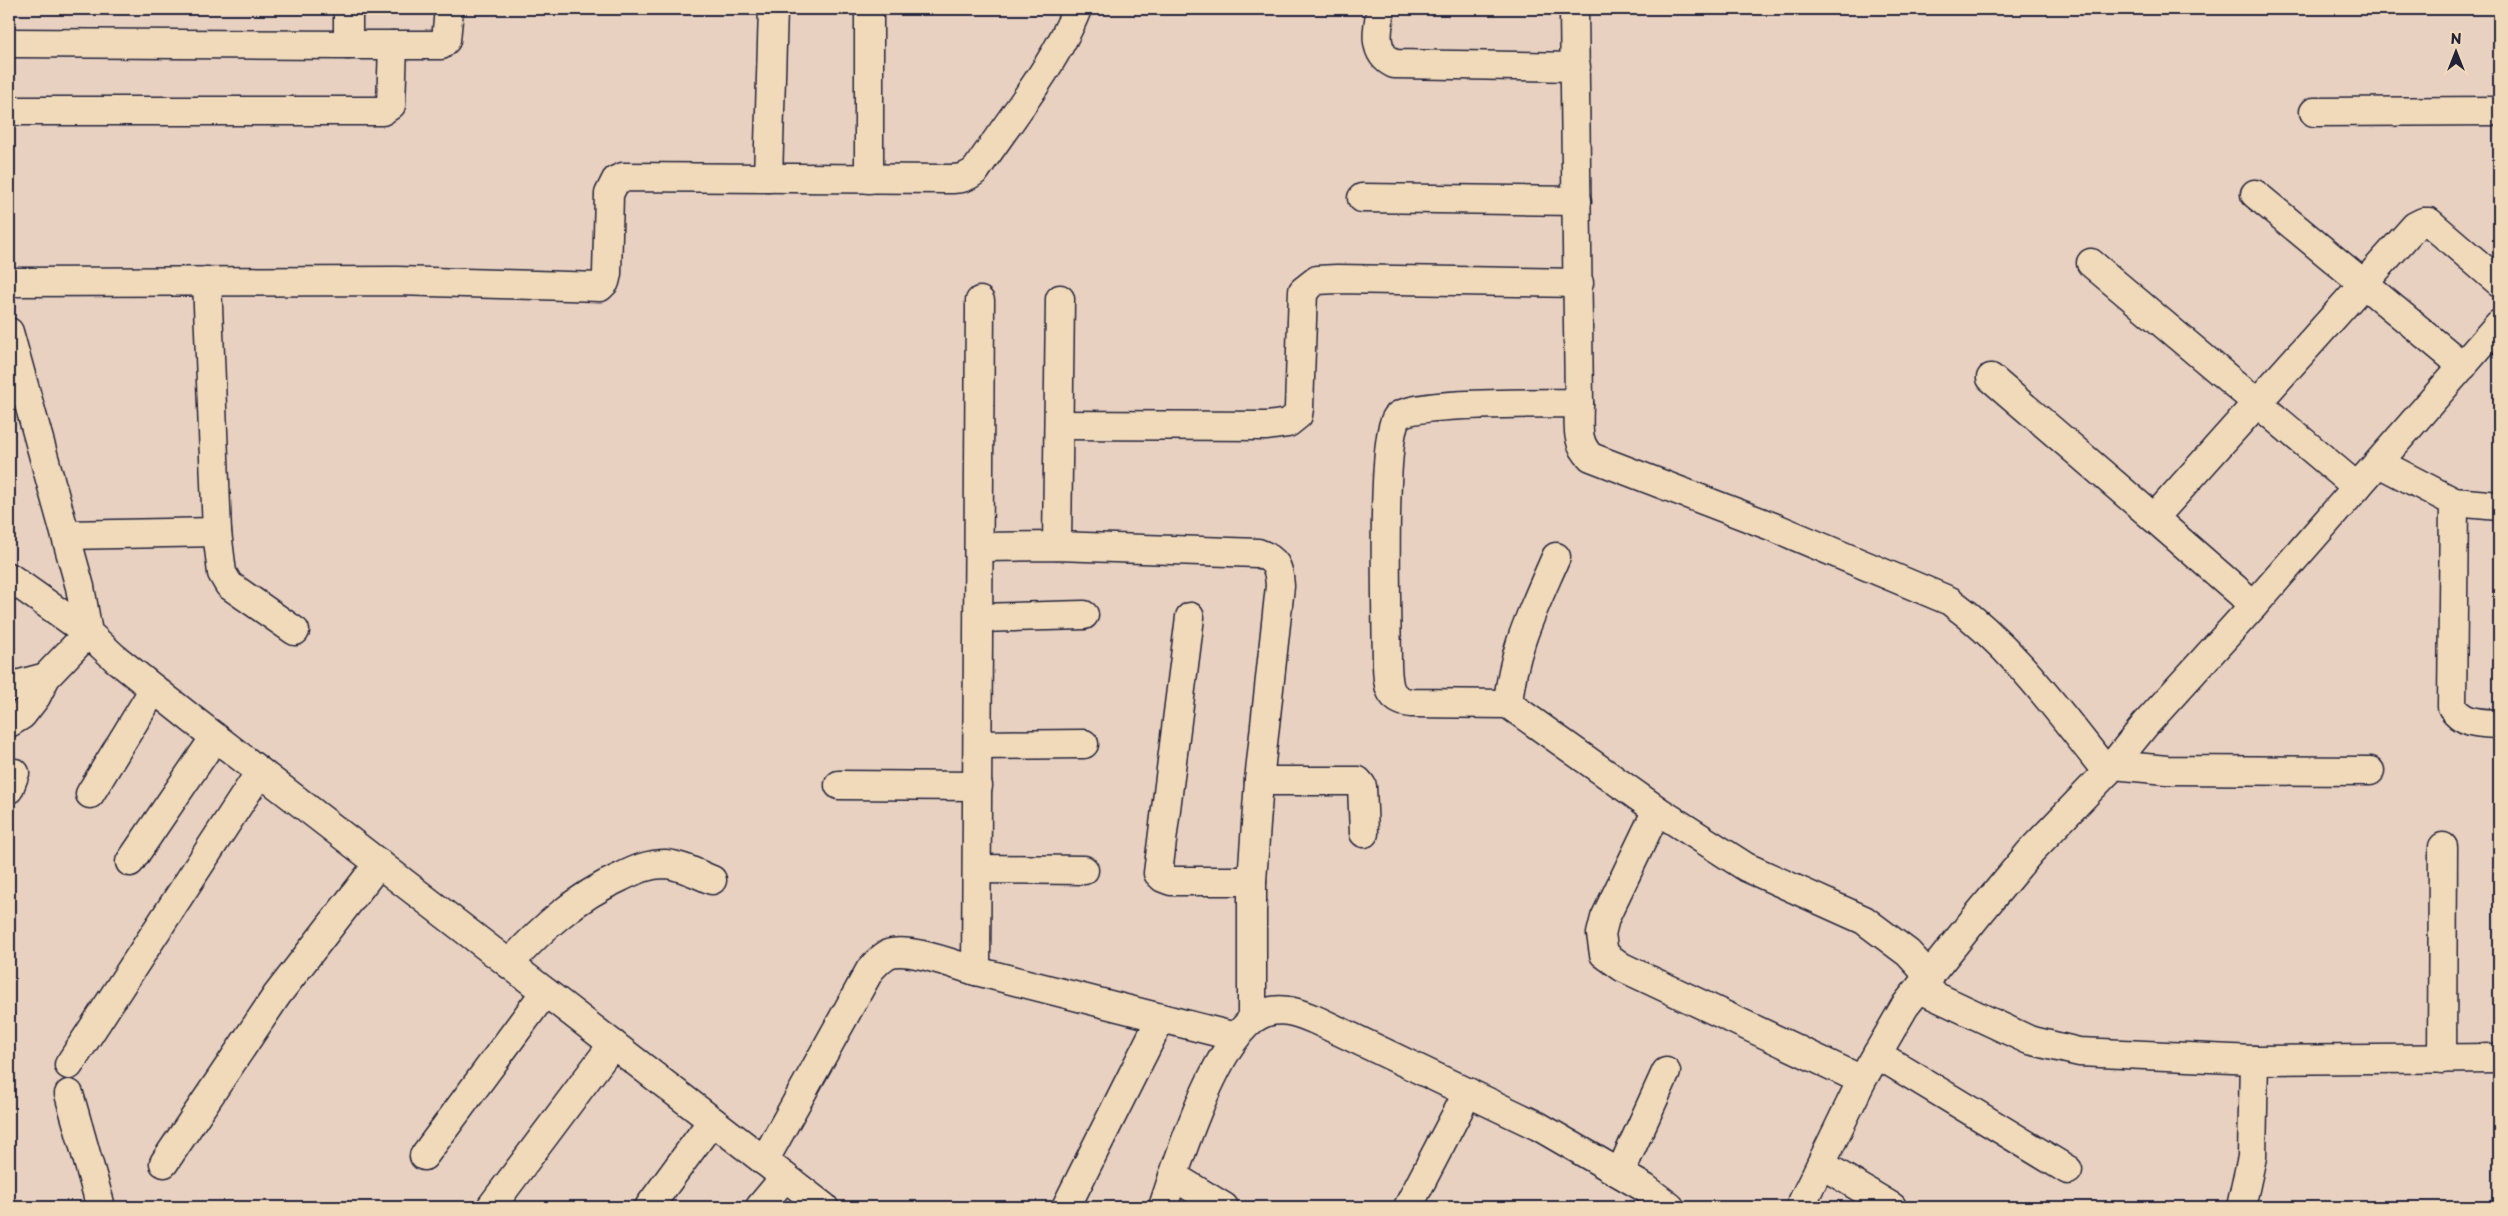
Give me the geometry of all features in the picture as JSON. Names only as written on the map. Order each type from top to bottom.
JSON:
[{"type":"street","points":[[348,9],[348,45]]},
{"type":"street","points":[[9,43],[441,44],[446,40],[449,9]]},
{"type":"street","points":[[768,178],[773,9]]},
{"type":"street","points":[[868,179],[869,9]]},
{"type":"street","points":[[9,282],[397,281],[594,289],[600,287],[605,282],[607,274],[609,194],[616,180],[623,177],[962,179],[970,176],[976,170],[1054,54],[1069,28],[1077,9]]},
{"type":"street","points":[[1381,9],[1377,38],[1379,51],[1386,60],[1394,64],[1576,67]]},
{"type":"street","points":[[1574,9],[1579,283],[1579,403],[1580,442],[1583,450],[1591,457],[1776,528],[1950,601],[1972,617],[2008,652],[2110,768],[2370,772]]},
{"type":"street","points":[[9,111],[382,111],[391,105],[393,45]]},
{"type":"street","points":[[2314,112],[2499,111]]},
{"type":"street","points":[[2255,194],[2463,366]]},
{"type":"street","points":[[1362,198],[1577,201]]},
{"type":"street","points":[[2154,518],[2415,226],[2423,222],[2429,222],[2499,282]]},
{"type":"street","points":[[2091,263],[2357,487]]},
{"type":"street","points":[[1060,425],[1267,426],[1288,423],[1298,415],[1299,408],[1303,291],[1316,280],[1337,278],[1579,283]]},
{"type":"street","points":[[207,281],[217,532],[222,573],[229,585],[295,631]]},
{"type":"street","points":[[1057,546],[1060,425],[1060,300]]},
{"type":"street","points":[[976,971],[979,870],[980,301]]},
{"type":"street","points":[[1800,1207],[1862,1080],[1905,1006],[2031,850],[2110,768],[2145,725],[2254,605],[2499,324]]},
{"type":"street","points":[[9,332],[80,587],[88,632]]},
{"type":"street","points":[[1991,378],[2254,605]]},
{"type":"street","points":[[1579,403],[1436,407],[1404,412],[1394,420],[1387,479],[1388,688],[1403,702],[1508,704],[1657,810],[1746,867],[1864,920],[1908,954],[1925,983],[2007,1031],[2058,1048],[2137,1056],[2254,1060],[2499,1058]]},
{"type":"street","points":[[2379,463],[2454,502],[2499,506]]},
{"type":"street","points":[[2454,502],[2452,707],[2461,718],[2470,722],[2499,724]]},
{"type":"street","points":[[66,535],[217,532]]},
{"type":"street","points":[[980,547],[1057,546],[1258,553],[1270,557],[1277,564],[1280,586],[1259,781],[1244,1028]]},
{"type":"street","points":[[1508,704],[1514,661],[1520,639],[1556,557]]},
{"type":"street","points":[[9,578],[88,632],[115,658],[215,737],[824,1207]]},
{"type":"street","points":[[979,618],[1084,615]]},
{"type":"street","points":[[1190,618],[1158,873],[1163,878],[1171,881],[1252,881]]},
{"type":"street","points":[[9,722],[22,715],[36,697],[46,677],[88,632]]},
{"type":"street","points":[[9,687],[46,677]]},
{"type":"street","points":[[90,794],[154,689]]},
{"type":"street","points":[[130,862],[215,737]]},
{"type":"street","points":[[978,745],[1084,744]]},
{"type":"street","points":[[69,1065],[260,772]]},
{"type":"street","points":[[1259,781],[1358,781],[1362,786],[1364,832]]},
{"type":"street","points":[[839,785],[978,786]]},
{"type":"street","points":[[1657,810],[1605,918],[1601,934],[1604,954],[1622,967],[1862,1080]]},
{"type":"street","points":[[2442,1059],[2443,847]]},
{"type":"street","points":[[164,1163],[277,995],[379,863]]},
{"type":"street","points":[[509,964],[542,928],[562,912],[603,885],[640,868],[667,864],[712,880]]},
{"type":"street","points":[[979,870],[1084,870]]},
{"type":"street","points":[[760,1207],[774,1169],[870,970],[879,960],[890,954],[913,954],[1161,1018],[1244,1028]]},
{"type":"street","points":[[424,1156],[546,992]]},
{"type":"street","points":[[1164,1207],[1185,1140],[1210,1083],[1244,1028],[1265,1013],[1282,1010],[1298,1013],[1538,1126],[1620,1173],[1670,1207]]},
{"type":"street","points":[[1066,1207],[1161,1018]]},
{"type":"street","points":[[492,1207],[613,1044]]},
{"type":"street","points":[[1877,1054],[2068,1170]]},
{"type":"street","points":[[2241,1207],[2252,1157],[2254,1060]]},
{"type":"street","points":[[1620,1173],[1666,1072]]},
{"type":"street","points":[[1408,1207],[1468,1092]]},
{"type":"street","points":[[69,1094],[101,1207]]},
{"type":"street","points":[[649,1207],[712,1121]]},
{"type":"street","points":[[1821,1164],[1892,1207]]},
{"type":"street","points":[[1173,1176],[1224,1207]]}]
